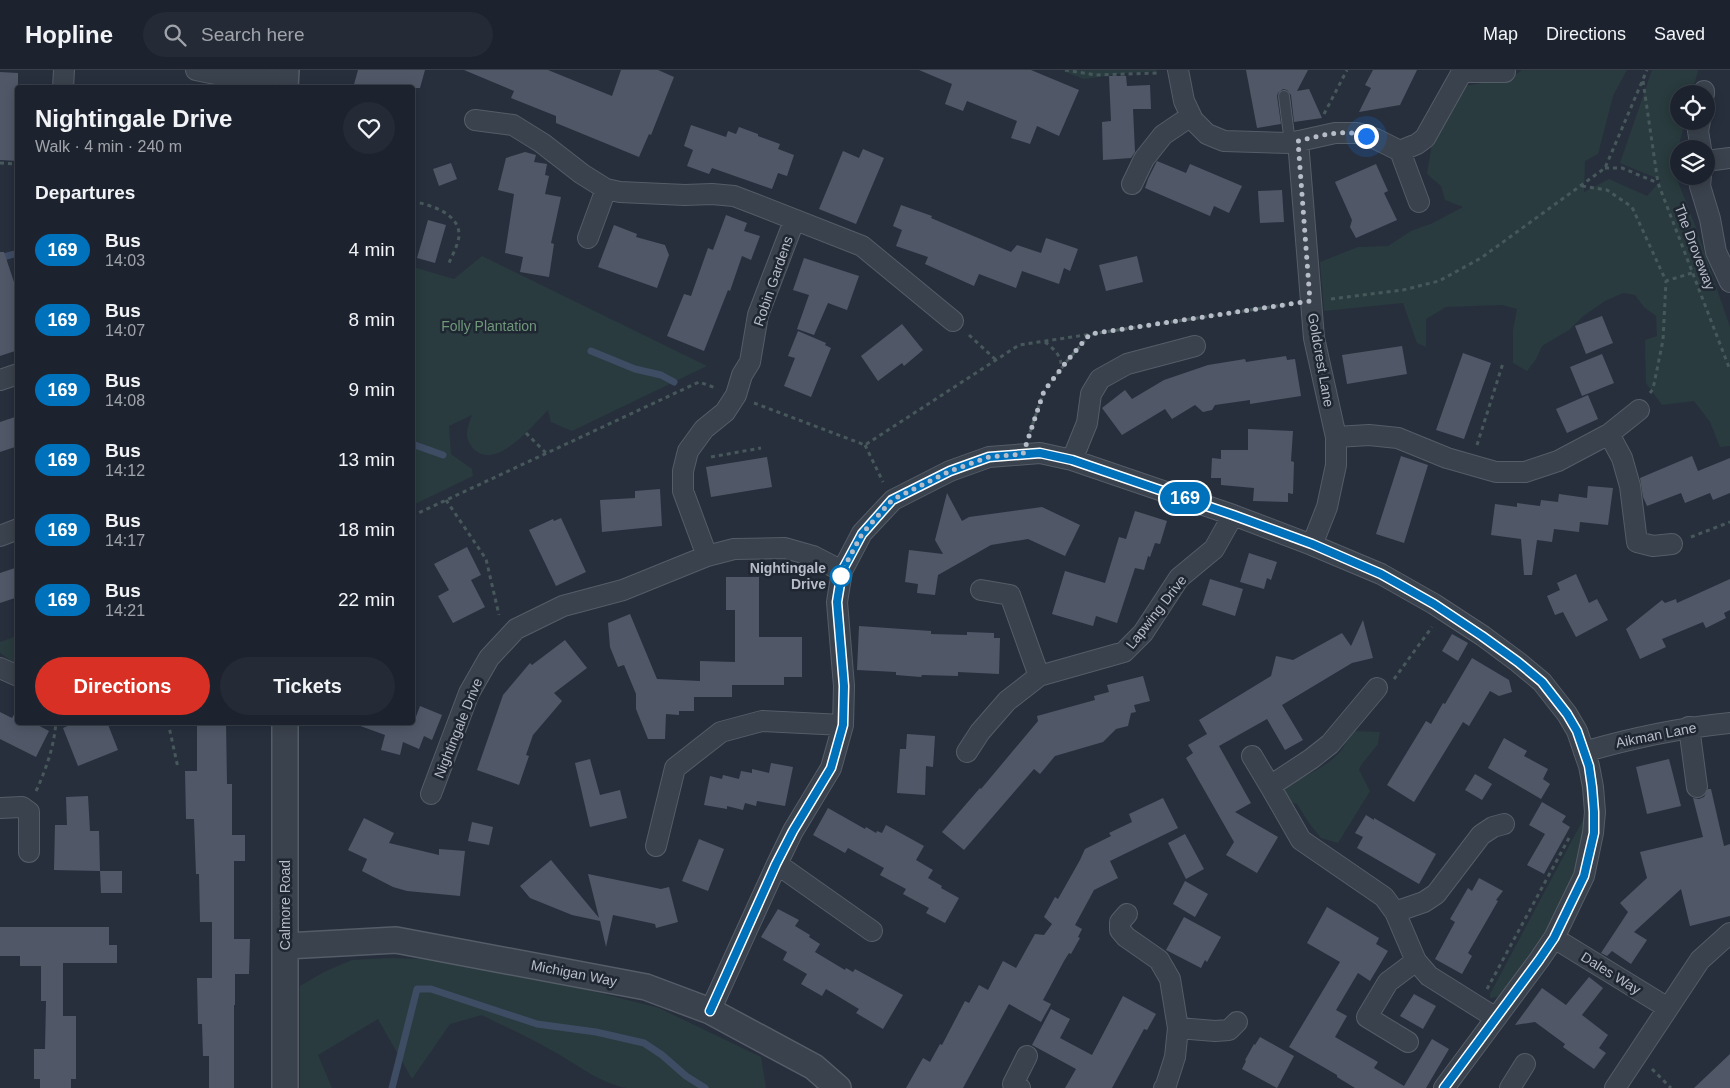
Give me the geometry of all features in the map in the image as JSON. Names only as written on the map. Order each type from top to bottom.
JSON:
[{"type":"street","points":[[63,85],[64,70]]},
{"type":"street","points":[[196,70],[253,81],[285,79]]},
{"type":"street","points":[[1178,70],[1184,101],[1191,116],[1207,134],[1224,141],[1300,141],[1335,133],[1357,133],[1376,139],[1400,151],[1419,202]]},
{"type":"street","points":[[1400,151],[1425,138],[1462,71],[1504,72]]},
{"type":"street","points":[[1132,184],[1144,159],[1163,135],[1191,116]]},
{"type":"street","name":"Robin Gardens","points":[[475,120],[513,125],[542,143],[582,174],[606,189],[620,192],[734,196],[862,246],[953,321]]},
{"type":"street","name":"Goldcrest Lane","points":[[1300,141],[1314,338],[1336,437],[1336,465],[1326,507],[1312,544]]},
{"type":"street","points":[[1715,160],[1730,158]]},
{"type":"street","points":[[1700,185],[1710,219],[1716,252],[1730,282]]},
{"type":"street","points":[[588,238],[606,189]]},
{"type":"street","name":"Robin Gardens","points":[[707,556],[683,491],[685,461],[688,451],[704,429],[725,412],[736,395],[742,375],[750,362],[758,314],[794,221]]},
{"type":"street","points":[[1072,460],[1087,422],[1091,394],[1100,379],[1127,364],[1194,346]]},
{"type":"street","points":[[0,380],[15,375]]},
{"type":"street","points":[[1336,437],[1369,435],[1398,438],[1447,458],[1496,472],[1525,472],[1558,461],[1609,434],[1639,410]]},
{"type":"street","points":[[1609,434],[1622,458],[1630,486],[1637,542],[1653,546],[1672,544]]},
{"type":"street","points":[[710,1011],[776,864],[793,831],[831,768],[843,725],[844,686],[837,602],[842,571],[862,534],[892,500],[950,471],[989,457],[1040,453],[1072,460],[1233,515],[1312,544],[1381,574],[1490,641],[1542,682],[1567,714],[1577,731],[1589,766],[1592,787],[1594,833],[1584,876],[1554,938],[1444,1088]]},
{"type":"street","name":"Lapwing Drive","points":[[967,752],[980,732],[1007,701],[1039,676],[1124,652],[1143,632],[1179,578],[1214,549],[1233,515]]},
{"type":"street","points":[[0,536],[15,530]]},
{"type":"street","name":"Nightingale Drive","points":[[431,794],[469,693],[489,658],[516,629],[563,606],[623,590],[707,556],[734,549],[786,548],[813,556],[842,571]]},
{"type":"street","points":[[981,590],[1010,595],[1039,676]]},
{"type":"street","points":[[0,668],[15,675]]},
{"type":"street","points":[[1270,786],[1330,744],[1377,688]]},
{"type":"street","points":[[656,846],[675,768],[721,732],[762,721],[843,725]]},
{"type":"street","name":"Aikman Lane","points":[[1584,752],[1635,738],[1689,727],[1730,723]]},
{"type":"street","name":"Calmore Road","points":[[285,725],[285,1088]]},
{"type":"street","points":[[1689,727],[1697,787]]},
{"type":"street","points":[[1252,756],[1301,840],[1384,897],[1395,912],[1416,961],[1429,976],[1496,1018]]},
{"type":"street","points":[[0,808],[22,807],[29,812],[29,852]]},
{"type":"street","points":[[1395,912],[1424,902],[1436,894],[1481,835],[1493,827],[1504,824]]},
{"type":"street","points":[[776,864],[872,931]]},
{"type":"street","points":[[1127,914],[1120,922],[1120,930],[1126,937],[1159,960],[1170,979],[1178,1028],[1175,1057],[1164,1088]]},
{"type":"street","points":[[1616,1088],[1700,960],[1730,933]]},
{"type":"street","name":"Dales Way","points":[[1554,938],[1668,1008]]},
{"type":"street","name":"Michigan Way","points":[[286,946],[396,940],[646,986],[710,1011],[814,1067],[838,1088]]},
{"type":"street","points":[[1408,1042],[1367,1017],[1388,982],[1416,961]]},
{"type":"street","points":[[1178,1028],[1215,1031],[1228,1030],[1237,1022]]},
{"type":"street","points":[[1014,1086],[1027,1056]]},
{"type":"street","points":[[1510,1088],[1525,1064]]},
{"type":"lane","points":[[1284,96],[1300,141]]},
{"type":"path","points":[[1065,70],[1096,75],[1157,73],[1164,70]]},
{"type":"path","points":[[1300,141],[1347,70]]},
{"type":"path","name":"The Droveway","points":[[1647,70],[1643,81],[1658,183],[1730,370]]},
{"type":"path","points":[[865,445],[1019,345],[1310,301],[1404,290],[1439,281],[1481,258],[1605,168],[1643,81]]},
{"type":"path","points":[[0,162],[15,164]]},
{"type":"path","points":[[1605,168],[1622,168],[1658,183]]},
{"type":"path","points":[[1581,186],[1607,190],[1632,207],[1666,281],[1663,340],[1652,389],[1639,410]]},
{"type":"path","points":[[415,202],[441,211],[454,219],[458,227],[459,238],[448,265]]},
{"type":"path","points":[[1666,281],[1692,273]]},
{"type":"path","points":[[953,321],[996,360]]},
{"type":"path","points":[[1023,454],[1044,391],[1090,334]]},
{"type":"path","points":[[1045,341],[1058,354],[1061,368]]},
{"type":"path","points":[[1471,464],[1503,363]]},
{"type":"path","points":[[415,515],[699,382],[865,445],[892,500]]},
{"type":"path","points":[[526,433],[546,453]]},
{"type":"path","points":[[685,461],[761,448]]},
{"type":"path","points":[[446,500],[486,559],[500,621]]},
{"type":"path","points":[[1672,544],[1730,522]]},
{"type":"path","points":[[1377,688],[1393,680],[1429,633],[1442,610]]},
{"type":"path","points":[[22,807],[38,787],[50,755],[56,725]]},
{"type":"path","points":[[169,725],[178,768]]},
{"type":"path","points":[[1478,1007],[1570,836]]},
{"type":"green space","points":[[1065,70],[1157,71],[1084,79],[1065,72]]},
{"type":"green space","points":[[1522,70],[1627,70],[1613,96],[1598,154],[1585,161],[1584,192],[1609,179],[1647,196],[1661,180],[1620,163],[1652,70],[1698,70],[1694,85],[1670,85],[1670,130],[1683,130],[1680,140],[1670,140],[1670,185],[1679,185],[1730,327],[1730,446],[1720,447],[1710,422],[1694,401],[1662,405],[1646,383],[1645,340],[1657,336],[1656,316],[1644,307],[1635,295],[1623,293],[1605,301],[1582,317],[1569,330],[1542,346],[1536,359],[1527,371],[1513,363],[1513,330],[1517,309],[1502,305],[1446,307],[1426,319],[1426,347],[1417,343],[1403,303],[1324,311],[1320,262],[1358,247],[1388,246],[1411,231],[1433,223],[1463,207],[1445,200],[1441,186],[1427,174],[1433,137],[1465,86],[1511,78]]},
{"type":"green space","name":"Folly Plantation","points":[[482,256],[707,366],[572,431],[551,422],[548,410],[513,444],[491,455],[481,454],[469,443],[467,431],[472,415],[449,426],[451,454],[472,469],[473,476],[415,504],[415,268],[454,279]]},
{"type":"green space","points":[[15,637],[15,664],[0,653],[0,642]]},
{"type":"green space","points":[[1355,731],[1380,732],[1378,744],[1359,770],[1370,791],[1338,843],[1321,838],[1297,804],[1290,802],[1284,791],[1288,785],[1315,771],[1334,758]]},
{"type":"green space","points":[[1584,818],[1584,829],[1576,871],[1546,933],[1503,993],[1497,997],[1490,998],[1490,994]]},
{"type":"green space","points":[[391,958],[447,960],[533,976],[659,1008],[761,1057],[766,1088],[627,1088],[606,1082],[543,1045],[482,1015],[450,1024],[412,1079],[378,1019],[318,1055],[332,1088],[300,1088],[300,986],[324,972],[352,960]]},
{"type":"building","points":[[358,70],[425,70],[420,88],[415,88],[415,85],[354,85]]},
{"type":"building","points":[[464,70],[548,70],[612,96],[621,70],[658,70],[674,77],[651,135],[649,134],[639,157],[556,123],[556,116],[511,98],[514,91]]},
{"type":"building","points":[[919,70],[1031,70],[1079,90],[1059,136],[1037,126],[1030,144],[1011,138],[1017,121],[967,101],[963,111],[945,104],[952,84]]},
{"type":"building","points":[[1246,70],[1308,70],[1297,91],[1309,89],[1322,118],[1294,122],[1291,95],[1287,90],[1283,89],[1277,96],[1281,124],[1257,128]]},
{"type":"building","points":[[1373,70],[1417,70],[1400,105],[1359,112],[1371,88],[1365,85]]},
{"type":"building","points":[[0,72],[18,73],[18,85],[15,85],[15,161],[0,160]]},
{"type":"building","points":[[1109,76],[1126,76],[1127,86],[1150,85],[1151,109],[1133,109],[1135,152],[1131,158],[1103,160],[1102,122],[1111,121]]},
{"type":"building","points":[[691,125],[726,137],[728,131],[736,134],[739,127],[780,144],[778,149],[794,155],[787,176],[778,173],[772,189],[712,168],[709,174],[687,166],[693,150],[684,146]]},
{"type":"building","points":[[863,149],[884,158],[856,224],[819,209],[843,151],[859,158]]},
{"type":"building","points":[[525,152],[536,155],[534,162],[547,164],[545,175],[549,176],[545,194],[561,197],[551,243],[554,244],[549,277],[520,272],[523,257],[505,253],[514,194],[498,190],[506,158]]},
{"type":"building","points":[[1157,161],[1186,173],[1190,164],[1242,186],[1229,213],[1214,206],[1210,216],[1145,188]]},
{"type":"building","points":[[451,163],[457,179],[439,186],[433,169]]},
{"type":"building","points":[[1376,164],[1388,191],[1384,193],[1397,220],[1356,238],[1350,227],[1352,220],[1335,182]]},
{"type":"building","points":[[1282,190],[1284,222],[1260,223],[1258,191]]},
{"type":"building","points":[[901,205],[932,216],[931,218],[1011,252],[1017,245],[1041,253],[1046,238],[1078,249],[1070,271],[1064,268],[1059,284],[1022,271],[1016,288],[979,274],[974,286],[925,264],[928,257],[896,246],[902,230],[893,226]]},
{"type":"building","points":[[726,215],[747,223],[744,231],[760,236],[751,260],[742,256],[730,291],[728,290],[704,351],[667,336],[684,294],[691,296],[708,248],[713,250]]},
{"type":"building","points":[[428,220],[446,225],[435,263],[417,258]]},
{"type":"building","points":[[614,225],[637,234],[636,237],[665,245],[669,255],[657,288],[598,267]]},
{"type":"building","points":[[0,252],[4,252],[15,285],[15,351],[0,356]]},
{"type":"building","points":[[1137,256],[1143,282],[1106,291],[1099,265]]},
{"type":"building","points":[[804,258],[859,276],[847,310],[828,303],[814,335],[797,329],[809,295],[793,290]]},
{"type":"building","points":[[1602,316],[1613,343],[1586,354],[1575,326]]},
{"type":"building","points":[[902,324],[923,350],[904,366],[902,363],[878,381],[861,356]]},
{"type":"building","points":[[798,331],[826,343],[825,345],[831,348],[811,397],[784,386],[795,358],[788,356]]},
{"type":"building","points":[[1402,346],[1407,374],[1347,384],[1342,355]]},
{"type":"building","points":[[1463,353],[1491,363],[1464,439],[1436,430]]},
{"type":"building","points":[[1602,354],[1614,383],[1582,396],[1570,367]]},
{"type":"building","points":[[1286,356],[1287,360],[1295,359],[1301,396],[1250,404],[1250,400],[1215,405],[1212,410],[1203,412],[1195,405],[1172,419],[1165,409],[1122,435],[1102,408],[1125,390],[1132,399],[1164,380],[1208,365],[1245,359],[1246,362]]},
{"type":"building","points":[[1588,395],[1598,419],[1567,433],[1556,409]]},
{"type":"building","points":[[15,417],[15,447],[0,452],[0,422]]},
{"type":"building","points":[[1248,429],[1293,431],[1291,461],[1294,462],[1293,494],[1288,493],[1288,502],[1253,501],[1254,488],[1221,485],[1221,478],[1211,478],[1212,458],[1221,459],[1221,450],[1248,450]]},
{"type":"building","points":[[1401,456],[1428,465],[1404,543],[1376,534]]},
{"type":"building","points":[[1692,456],[1698,471],[1730,458],[1730,493],[1713,500],[1710,493],[1685,503],[1681,493],[1647,506],[1643,497],[1640,478]]},
{"type":"building","points":[[767,457],[772,487],[711,497],[706,467]]},
{"type":"building","points":[[1588,486],[1613,488],[1608,525],[1580,522],[1579,532],[1554,529],[1552,542],[1537,540],[1532,575],[1524,575],[1521,539],[1491,535],[1495,504],[1517,507],[1517,503],[1540,506],[1541,500],[1558,502],[1559,494],[1587,498]]},
{"type":"building","points":[[660,489],[662,526],[602,532],[600,500],[635,498],[635,491]]},
{"type":"building","points":[[947,493],[962,521],[969,517],[1042,507],[1080,525],[1065,556],[1028,539],[991,545],[938,575],[935,595],[917,593],[918,584],[905,582],[909,550],[943,554],[935,540]]},
{"type":"building","points":[[1135,511],[1167,521],[1160,544],[1155,543],[1150,557],[1148,556],[1144,570],[1135,568],[1117,623],[1096,616],[1093,626],[1052,614],[1065,571],[1105,583],[1119,537],[1126,539]]},
{"type":"building","points":[[561,518],[586,572],[556,586],[529,530],[553,519],[554,521]]},
{"type":"building","points":[[467,547],[481,575],[471,580],[485,607],[453,623],[438,596],[449,590],[434,564]]},
{"type":"building","points":[[1249,553],[1277,562],[1271,580],[1267,578],[1264,589],[1240,582]]},
{"type":"building","points":[[15,568],[15,598],[0,603],[0,573]]},
{"type":"building","points":[[1576,574],[1589,603],[1597,599],[1608,620],[1576,637],[1563,612],[1555,615],[1547,596],[1560,590],[1557,583]]},
{"type":"building","points":[[726,577],[759,577],[759,637],[802,637],[802,677],[784,677],[784,685],[732,685],[732,697],[694,697],[694,711],[679,711],[679,715],[666,714],[665,739],[648,739],[636,709],[636,694],[624,665],[618,667],[610,647],[608,623],[630,614],[657,679],[700,681],[700,661],[735,662],[735,610],[726,610]]},
{"type":"building","points":[[1210,579],[1243,589],[1235,616],[1202,605]]},
{"type":"building","points":[[1730,579],[1730,610],[1724,613],[1726,618],[1706,628],[1703,622],[1662,639],[1666,647],[1640,659],[1626,629],[1662,600],[1665,603],[1676,599],[1677,603]]},
{"type":"building","points":[[1363,620],[1373,658],[1352,663],[1282,705],[1303,740],[1285,750],[1267,719],[1219,746],[1251,803],[1235,812],[1278,837],[1257,873],[1226,855],[1234,842],[1186,758],[1193,753],[1188,745],[1207,734],[1199,720],[1271,676],[1276,656],[1293,660],[1342,633],[1351,646]]},
{"type":"building","points":[[859,626],[931,631],[931,634],[967,635],[967,632],[994,633],[994,638],[1000,638],[999,674],[958,672],[958,676],[922,675],[921,677],[896,675],[896,672],[857,670]]},
{"type":"building","points":[[1452,634],[1468,643],[1458,661],[1442,651]]},
{"type":"building","points":[[565,640],[587,668],[554,693],[562,701],[533,735],[526,755],[529,756],[519,785],[477,770],[503,695],[530,663],[532,665]]},
{"type":"building","points":[[1472,658],[1509,680],[1512,692],[1499,696],[1490,691],[1469,726],[1463,722],[1414,802],[1387,785],[1426,721],[1431,724]]},
{"type":"building","points":[[1143,676],[1150,701],[1134,705],[1136,712],[1131,713],[1128,726],[1116,729],[1103,742],[1055,756],[1040,774],[1034,769],[964,850],[942,832],[1038,721],[1037,716],[1095,700],[1094,696],[1109,692],[1107,685]]},
{"type":"building","points":[[420,706],[442,715],[432,740],[424,736],[419,749],[403,742],[400,755],[381,750],[385,735],[358,725],[415,725]]},
{"type":"building","points":[[0,712],[12,718],[15,713],[15,725],[38,725],[49,731],[36,757],[0,739]]},
{"type":"building","points":[[70,725],[108,725],[118,750],[78,766],[63,728]]},
{"type":"building","points":[[197,725],[226,725],[227,784],[232,784],[232,835],[245,835],[245,861],[234,861],[234,939],[250,939],[249,974],[235,974],[234,1088],[209,1088],[209,1056],[203,1056],[202,1024],[198,1024],[197,978],[212,978],[212,922],[200,922],[199,874],[196,874],[194,819],[186,819],[185,771],[197,771]]},
{"type":"building","points":[[907,734],[935,736],[933,767],[926,766],[925,795],[897,793],[900,749],[906,749]]},
{"type":"building","points":[[1504,738],[1527,751],[1524,756],[1548,769],[1543,779],[1550,784],[1541,799],[1488,768]]},
{"type":"building","points":[[590,759],[600,795],[620,790],[627,818],[590,827],[575,763]]},
{"type":"building","points":[[1669,759],[1681,806],[1647,814],[1636,767]]},
{"type":"building","points":[[771,763],[793,767],[785,806],[757,801],[756,806],[745,803],[743,810],[727,806],[727,809],[704,805],[710,776],[722,779],[723,775],[739,779],[741,771],[752,773],[752,769],[769,773]]},
{"type":"building","points":[[1475,774],[1492,784],[1482,800],[1465,790]]},
{"type":"building","points":[[1708,789],[1711,789],[1724,846],[1730,844],[1730,916],[1690,926],[1681,889],[1634,932],[1647,940],[1631,964],[1612,951],[1607,956],[1601,953],[1628,912],[1620,903],[1647,878],[1640,852],[1703,837],[1693,798],[1699,799],[1704,797]]},
{"type":"building","points":[[88,796],[90,831],[99,831],[100,871],[54,870],[55,825],[67,825],[66,797]]},
{"type":"building","points":[[1163,798],[1178,828],[1110,861],[1118,878],[1094,890],[1075,925],[1082,929],[1078,937],[1080,938],[1071,954],[1069,953],[1064,961],[1043,1000],[1051,1004],[1041,1022],[1009,1004],[963,1088],[906,1088],[923,1058],[930,1062],[940,1044],[942,1045],[965,1001],[969,1003],[979,985],[988,990],[1003,961],[1016,968],[1035,934],[1044,935],[1052,924],[1044,917],[1055,897],[1058,899],[1085,849],[1111,836],[1109,833],[1132,822],[1129,814]]},
{"type":"building","points":[[1542,802],[1566,816],[1562,822],[1570,827],[1544,874],[1527,865],[1545,834],[1529,825]]},
{"type":"building","points":[[828,808],[865,829],[866,827],[876,833],[877,831],[882,833],[886,825],[924,846],[916,860],[933,870],[928,878],[959,898],[945,923],[926,913],[929,908],[903,894],[906,889],[880,875],[884,868],[848,848],[845,853],[813,835]]},
{"type":"building","points":[[1366,815],[1436,854],[1419,884],[1357,848],[1363,837],[1355,833]]},
{"type":"building","points":[[364,818],[394,833],[389,843],[439,855],[439,849],[465,851],[460,896],[407,891],[393,887],[362,871],[367,859],[348,850]]},
{"type":"building","points":[[472,822],[493,827],[489,845],[468,841]]},
{"type":"building","points":[[1185,834],[1204,869],[1186,879],[1168,843]]},
{"type":"building","points":[[699,839],[724,849],[708,891],[682,881]]},
{"type":"building","points":[[551,860],[599,918],[588,874],[661,889],[669,887],[678,922],[656,928],[655,924],[613,915],[606,947],[600,921],[572,915],[530,898],[520,886]]},
{"type":"building","points":[[100,871],[122,871],[122,893],[101,893]]},
{"type":"building","points":[[1479,878],[1503,891],[1496,900],[1498,901],[1468,953],[1472,956],[1462,974],[1435,959],[1455,922],[1450,919],[1468,888],[1472,891]]},
{"type":"building","points":[[1185,881],[1208,894],[1195,917],[1173,904]]},
{"type":"building","points":[[1327,907],[1379,938],[1376,944],[1388,951],[1370,981],[1358,973],[1336,1010],[1347,1016],[1335,1037],[1378,1062],[1374,1068],[1404,1086],[1432,1039],[1449,1049],[1426,1088],[1355,1088],[1337,1077],[1337,1075],[1289,1047],[1340,962],[1307,943]]},
{"type":"building","points":[[778,909],[799,920],[795,926],[820,944],[815,952],[845,970],[846,968],[853,972],[855,969],[903,995],[883,1029],[856,1013],[859,1009],[826,989],[822,996],[801,984],[807,974],[783,960],[787,952],[761,937]]},
{"type":"building","points":[[1184,917],[1221,937],[1207,962],[1205,960],[1201,968],[1166,950]]},
{"type":"building","points":[[0,927],[109,927],[109,945],[117,945],[117,963],[63,963],[63,1016],[76,1016],[76,1079],[71,1079],[71,1088],[40,1088],[40,1079],[34,1079],[34,1049],[45,1049],[46,1001],[41,1001],[41,966],[20,966],[20,956],[0,956]]},
{"type":"building","points":[[1589,977],[1603,988],[1582,1015],[1608,1035],[1599,1048],[1606,1053],[1594,1069],[1563,1047],[1565,1044],[1535,1022],[1515,1025],[1542,988],[1566,1005]]},
{"type":"building","points":[[1414,994],[1436,1006],[1423,1029],[1400,1016]]},
{"type":"building","points":[[1123,996],[1156,1014],[1147,1030],[1144,1029],[1112,1088],[1065,1088],[1076,1069],[1032,1045],[1051,1009],[1070,1019],[1060,1038],[1092,1055]]},
{"type":"building","points":[[1260,1037],[1294,1056],[1277,1088],[1242,1069],[1254,1044]]},
{"type":"building","points":[[1730,1054],[1730,1088],[1694,1088]]},
{"type":"waterway","points":[[0,258],[15,254]]},
{"type":"waterway","points":[[591,351],[635,369],[661,375],[674,382]]},
{"type":"waterway","points":[[415,445],[443,455]]},
{"type":"waterway","points":[[392,1088],[417,989],[431,989],[537,1024],[596,1032],[644,1043],[662,1055],[686,1076],[705,1088]]},
{"type":"bus line","name":"169","points":[[710,1011],[776,864],[793,831],[831,768],[843,725],[844,686],[837,602],[842,571],[862,534],[892,500],[950,471],[989,457],[1040,453],[1072,460],[1117,474],[1233,515],[1312,544],[1381,574],[1434,604],[1518,662],[1542,682],[1567,714],[1577,731],[1589,766],[1592,787],[1594,833],[1584,876],[1576,896],[1554,938],[1444,1088]]},
{"type":"place","name":"Nightingale Drive","points":[[841,576]]},
{"type":"route","points":[[841,576],[862,534],[892,500],[950,471],[989,457],[1023,454],[1044,391],[1090,334],[1310,301],[1298,141],[1335,133],[1357,133],[1366,136]]}]
